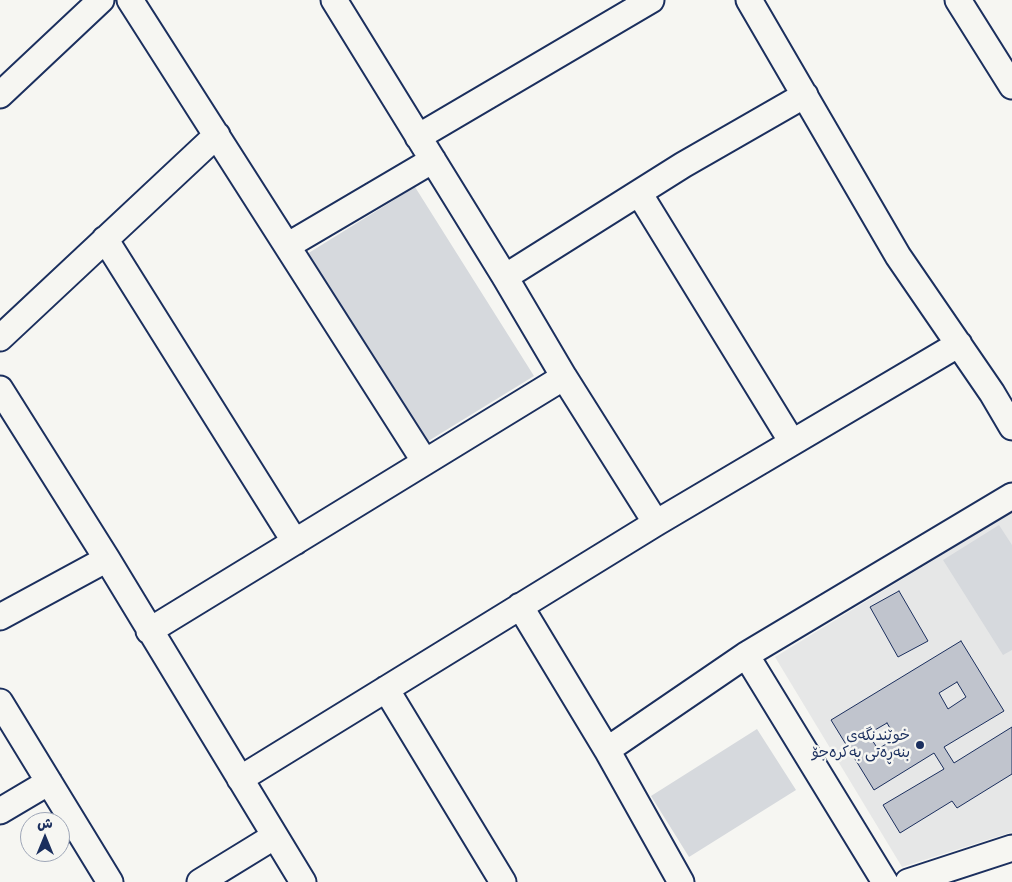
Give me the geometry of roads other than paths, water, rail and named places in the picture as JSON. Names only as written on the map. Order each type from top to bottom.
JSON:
[{"type":"street","points":[[0,95],[101,0]]},
{"type":"street","points":[[130,0],[425,462]]},
{"type":"street","points":[[418,138],[651,0]]},
{"type":"street","points":[[750,0],[898,256],[992,393],[1012,427]]},
{"type":"street","points":[[958,0],[1012,86]]},
{"type":"street","points":[[338,1],[418,138],[656,523]]},
{"type":"street","points":[[505,277],[683,165],[805,96]]},
{"type":"street","points":[[0,338],[217,135]]},
{"type":"street","points":[[287,246],[433,160]]},
{"type":"street","points":[[639,193],[792,442]]},
{"type":"street","points":[[106,239],[294,542]]},
{"type":"street","points":[[240,779],[656,523],[959,344]]},
{"type":"street","points":[[149,631],[564,377]]},
{"type":"street","points":[[0,389],[107,559],[303,882]]},
{"type":"street","points":[[607,750],[746,655],[1012,496]]},
{"type":"street","points":[[0,617],[107,559]]},
{"type":"street","points":[[520,606],[607,750],[681,882]]},
{"type":"street","points":[[746,655],[885,882]]},
{"type":"street","points":[[386,689],[503,882]]},
{"type":"street","points":[[0,702],[110,882]]},
{"type":"street","points":[[0,811],[49,782]]},
{"type":"street","points":[[200,882],[275,836]]},
{"type":"street","points":[[908,882],[1012,848]]},
{"type":"place","name":"خوێندنگەی بنەڕەتی بەکرەجۆ","points":[[920,745]]}]
